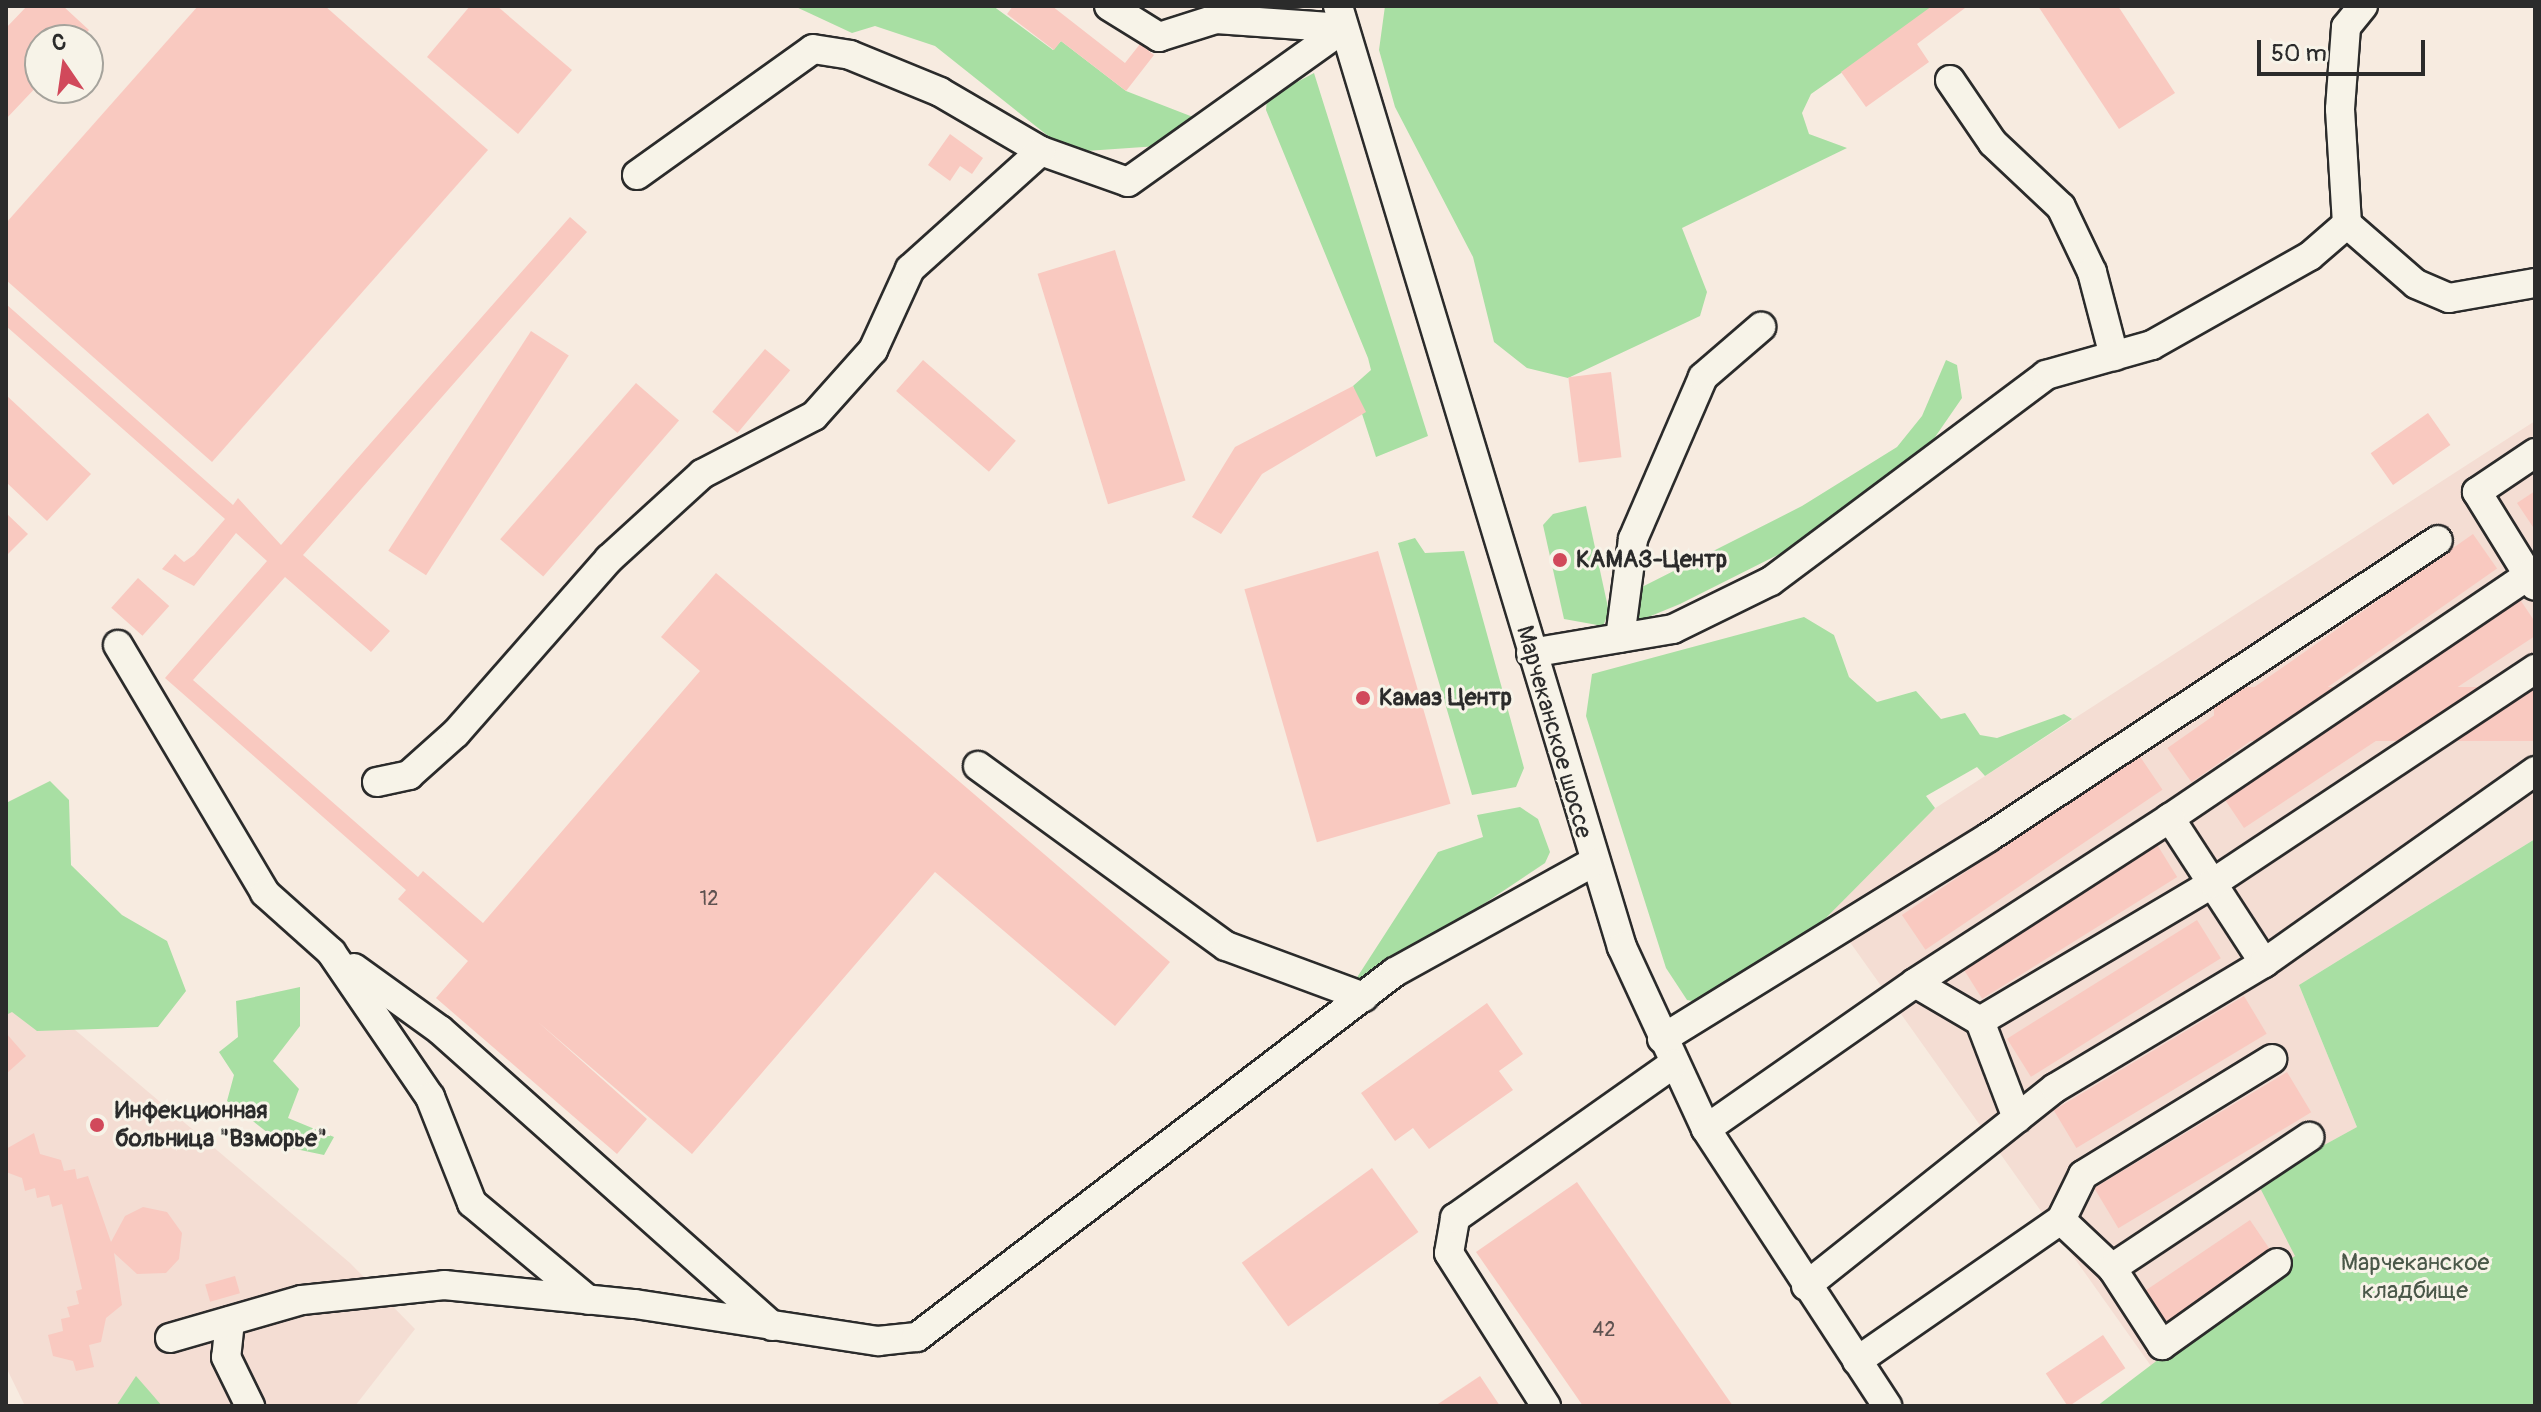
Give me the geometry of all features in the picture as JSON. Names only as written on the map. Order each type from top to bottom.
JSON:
[{"type":"street","points":[[1109,6],[1159,37],[1216,19],[1341,17]]},
{"type":"street","points":[[2363,6],[2346,27],[2340,109],[2347,224],[2416,284],[2449,298],[2535,283]]},
{"type":"street","points":[[637,175],[813,49],[850,55],[940,92],[1041,151],[1128,182],[1341,17]]},
{"type":"street","name":"Марчеканское шоссе","points":[[1341,17],[1592,863],[1668,1052],[1706,1129],[1887,1406]]},
{"type":"street","points":[[1950,80],[1993,143],[2061,207],[2092,272],[2114,356]]},
{"type":"street","points":[[377,782],[409,775],[456,733],[609,559],[702,474],[814,416],[873,350],[910,269],[1041,151]]},
{"type":"street","points":[[1531,653],[1673,629],[1771,581],[2046,375],[2114,356],[2243,300],[2347,224]]},
{"type":"street","points":[[1620,638],[1633,539],[1703,377],[1761,327]]},
{"type":"street","points":[[1706,1129],[1915,983],[2533,577],[2477,492],[2535,453]]},
{"type":"street","points":[[1546,1406],[1449,1253],[1455,1218],[1668,1052],[2438,540]]},
{"type":"street","points":[[118,645],[265,893],[331,952],[440,1030],[772,1326]]},
{"type":"street","points":[[1980,1021],[2213,883],[2535,669]]},
{"type":"street","points":[[978,766],[1226,946],[1364,997]]},
{"type":"street","points":[[1806,1286],[2017,1118],[2264,963],[2535,771]]},
{"type":"street","points":[[2170,818],[2264,963]]},
{"type":"street","points":[[170,1338],[302,1300],[444,1285],[588,1300],[878,1341],[935,1329],[1364,997],[1456,935],[1592,863]]},
{"type":"street","points":[[331,952],[430,1097],[472,1203],[588,1300]]},
{"type":"street","points":[[1915,983],[1980,1021],[2017,1118]]},
{"type":"street","points":[[1857,1361],[2061,1220],[2083,1175],[2272,1059]]},
{"type":"street","points":[[2112,1268],[2309,1137]]},
{"type":"street","points":[[2061,1220],[2112,1268],[2162,1345],[2277,1263]]},
{"type":"street","points":[[230,1321],[226,1357],[250,1406]]},
{"type":"shaded area","points":[[2535,421],[2535,839],[2299,985],[2357,1127],[2258,1182],[2296,1256],[2151,1366],[1830,914],[1920,818]]},
{"type":"shaded area","name":"Инфекционная больница \"Взморье\"","points":[[15,979],[350,1263],[415,1329],[355,1406],[25,1406],[6,1367],[6,987]]},
{"type":"green space","points":[[794,6],[993,6],[1053,50],[1061,41],[1126,91],[1193,117],[1158,146],[1086,151],[1052,139],[935,46],[875,26],[852,33]]},
{"type":"green space","points":[[1385,6],[1937,6],[1811,94],[1802,113],[1809,134],[1847,148],[1682,228],[1707,292],[1700,316],[1568,378],[1527,368],[1494,342],[1473,257],[1395,107],[1379,50]]},
{"type":"green space","points":[[1314,73],[1428,436],[1376,457],[1353,386],[1371,370],[1368,358],[1266,110],[1267,98]]},
{"type":"green space","points":[[1946,360],[1957,365],[1962,398],[1933,440],[1839,524],[1680,604],[1641,620],[1630,613],[1636,590],[1802,506],[1897,447],[1922,416]]},
{"type":"green space","points":[[1586,506],[1609,612],[1603,626],[1564,619],[1543,525],[1553,514]]},
{"type":"green space","points":[[1415,538],[1425,553],[1464,551],[1524,768],[1516,787],[1472,795],[1398,543]]},
{"type":"green space","points":[[1804,617],[1834,635],[1849,677],[1877,702],[1916,691],[1941,719],[1965,713],[1980,735],[1997,738],[2064,714],[2072,719],[1985,776],[1977,767],[1926,796],[1935,808],[1813,931],[1698,1002],[1687,1000],[1666,968],[1586,716],[1592,674]]},
{"type":"green space","points":[[50,781],[69,800],[71,865],[122,915],[167,941],[186,991],[158,1027],[37,1031],[12,1012],[6,1015],[6,803]]},
{"type":"green space","points":[[1520,807],[1538,819],[1550,852],[1545,863],[1368,981],[1356,979],[1438,852],[1483,837],[1477,815]]},
{"type":"green space","name":"Марчеканское кладбище","points":[[2535,839],[2535,1406],[2097,1406],[2295,1256],[2257,1182],[2357,1127],[2299,985]]},
{"type":"green space","points":[[300,987],[300,1026],[273,1061],[299,1089],[288,1118],[334,1137],[324,1155],[286,1147],[227,1101],[234,1075],[219,1052],[238,1037],[236,1001]]},
{"type":"green space","points":[[136,1376],[150,1392],[162,1406],[116,1406]]},
{"type":"building","points":[[27,6],[63,6],[82,24],[24,24],[24,100],[6,119],[6,28]]},
{"type":"building","points":[[198,6],[325,6],[488,150],[212,462],[6,280],[6,223]]},
{"type":"building","points":[[470,6],[497,6],[572,70],[518,134],[427,57]]},
{"type":"building","points":[[1013,6],[1052,6],[1125,63],[1140,44],[1154,55],[1126,91],[1061,41],[1054,50],[1007,14]]},
{"type":"building","points":[[1932,6],[1965,8],[1917,44],[1929,62],[1866,107],[1841,72]]},
{"type":"building","points":[[2038,6],[2118,6],[2175,93],[2119,129]]},
{"type":"building","points":[[950,134],[983,158],[972,174],[960,166],[950,181],[928,165]]},
{"type":"building","points":[[570,217],[587,232],[303,555],[390,631],[371,652],[285,577],[193,680],[418,877],[423,871],[483,923],[700,671],[661,637],[716,573],[1170,962],[1115,1026],[935,872],[692,1154],[538,1022],[647,1119],[617,1154],[436,998],[468,961],[398,899],[406,890],[165,678],[267,561],[236,533],[194,586],[162,569],[175,554],[184,562],[194,555],[225,519],[6,326],[6,304],[233,505],[238,498],[281,545]]},
{"type":"building","points":[[1115,250],[1185,480],[1108,504],[1038,274]]},
{"type":"building","points":[[531,331],[569,356],[426,575],[388,551]]},
{"type":"building","points":[[765,349],[790,370],[738,433],[712,412]]},
{"type":"building","points":[[923,360],[1016,441],[989,472],[896,391]]},
{"type":"building","points":[[1611,372],[1621,457],[1579,463],[1568,377]]},
{"type":"building","points":[[636,383],[679,420],[543,577],[500,539]]},
{"type":"building","points":[[1353,386],[1366,412],[1262,474],[1221,534],[1192,517],[1235,447]]},
{"type":"building","points":[[6,395],[91,474],[47,521],[6,482]]},
{"type":"building","points":[[2428,413],[2450,445],[2393,485],[2371,453]]},
{"type":"building","points":[[2535,491],[2535,530],[2517,503]]},
{"type":"building","points":[[6,513],[28,534],[6,556]]},
{"type":"building","points":[[2473,534],[2497,568],[2192,782],[2167,748]]},
{"type":"building","points":[[1378,551],[1450,804],[1317,842],[1244,589]]},
{"type":"building","points":[[138,578],[169,606],[142,636],[111,608]]},
{"type":"building","points":[[2517,595],[2535,622],[2535,636],[2244,828],[2219,791]]},
{"type":"building","points":[[2214,687],[2535,687],[2535,741],[2214,741]]},
{"type":"building","points":[[2139,755],[2162,790],[1925,950],[1902,915]]},
{"type":"building","points":[[2156,843],[2177,877],[1982,999],[1961,965]]},
{"type":"building","points":[[2197,920],[2221,958],[2031,1077],[2007,1039]]},
{"type":"building","points":[[2244,996],[2267,1034],[2076,1148],[2054,1110]]},
{"type":"building","points":[[1487,1003],[1523,1054],[1499,1071],[1513,1090],[1429,1149],[1413,1128],[1395,1141],[1361,1093]]},
{"type":"building","points":[[6,1033],[26,1056],[6,1074]]},
{"type":"building","points":[[2287,1072],[2311,1112],[2118,1228],[2094,1188]]},
{"type":"building","points":[[34,1133],[40,1154],[61,1160],[64,1171],[75,1169],[77,1179],[88,1176],[111,1242],[125,1216],[143,1207],[167,1212],[182,1233],[179,1259],[166,1273],[137,1274],[114,1253],[122,1305],[106,1318],[101,1342],[89,1345],[94,1367],[76,1371],[73,1361],[53,1356],[48,1335],[63,1331],[61,1319],[70,1317],[67,1307],[79,1304],[76,1291],[82,1289],[62,1204],[52,1207],[49,1195],[37,1198],[35,1188],[25,1191],[22,1178],[6,1172],[6,1149]]},
{"type":"building","points":[[1372,1168],[1418,1232],[1288,1327],[1242,1263]]},
{"type":"building","points":[[1577,1182],[1733,1406],[1583,1406],[1476,1252]]},
{"type":"building","points":[[2250,1220],[2273,1255],[2166,1328],[2142,1293]]},
{"type":"building","points":[[235,1276],[240,1293],[210,1302],[205,1285]]},
{"type":"building","points":[[2103,1335],[2125,1368],[2069,1406],[2046,1374]]},
{"type":"building","points":[[1480,1376],[1500,1406],[1435,1406]]},
{"type":"place","name":"КАМАЗ-Центр","points":[[1560,560]]},
{"type":"place","name":"Камаз Центр","points":[[1363,698]]},
{"type":"place","name":"Инфекционная больница \"Взморье\"","points":[[97,1125]]}]
